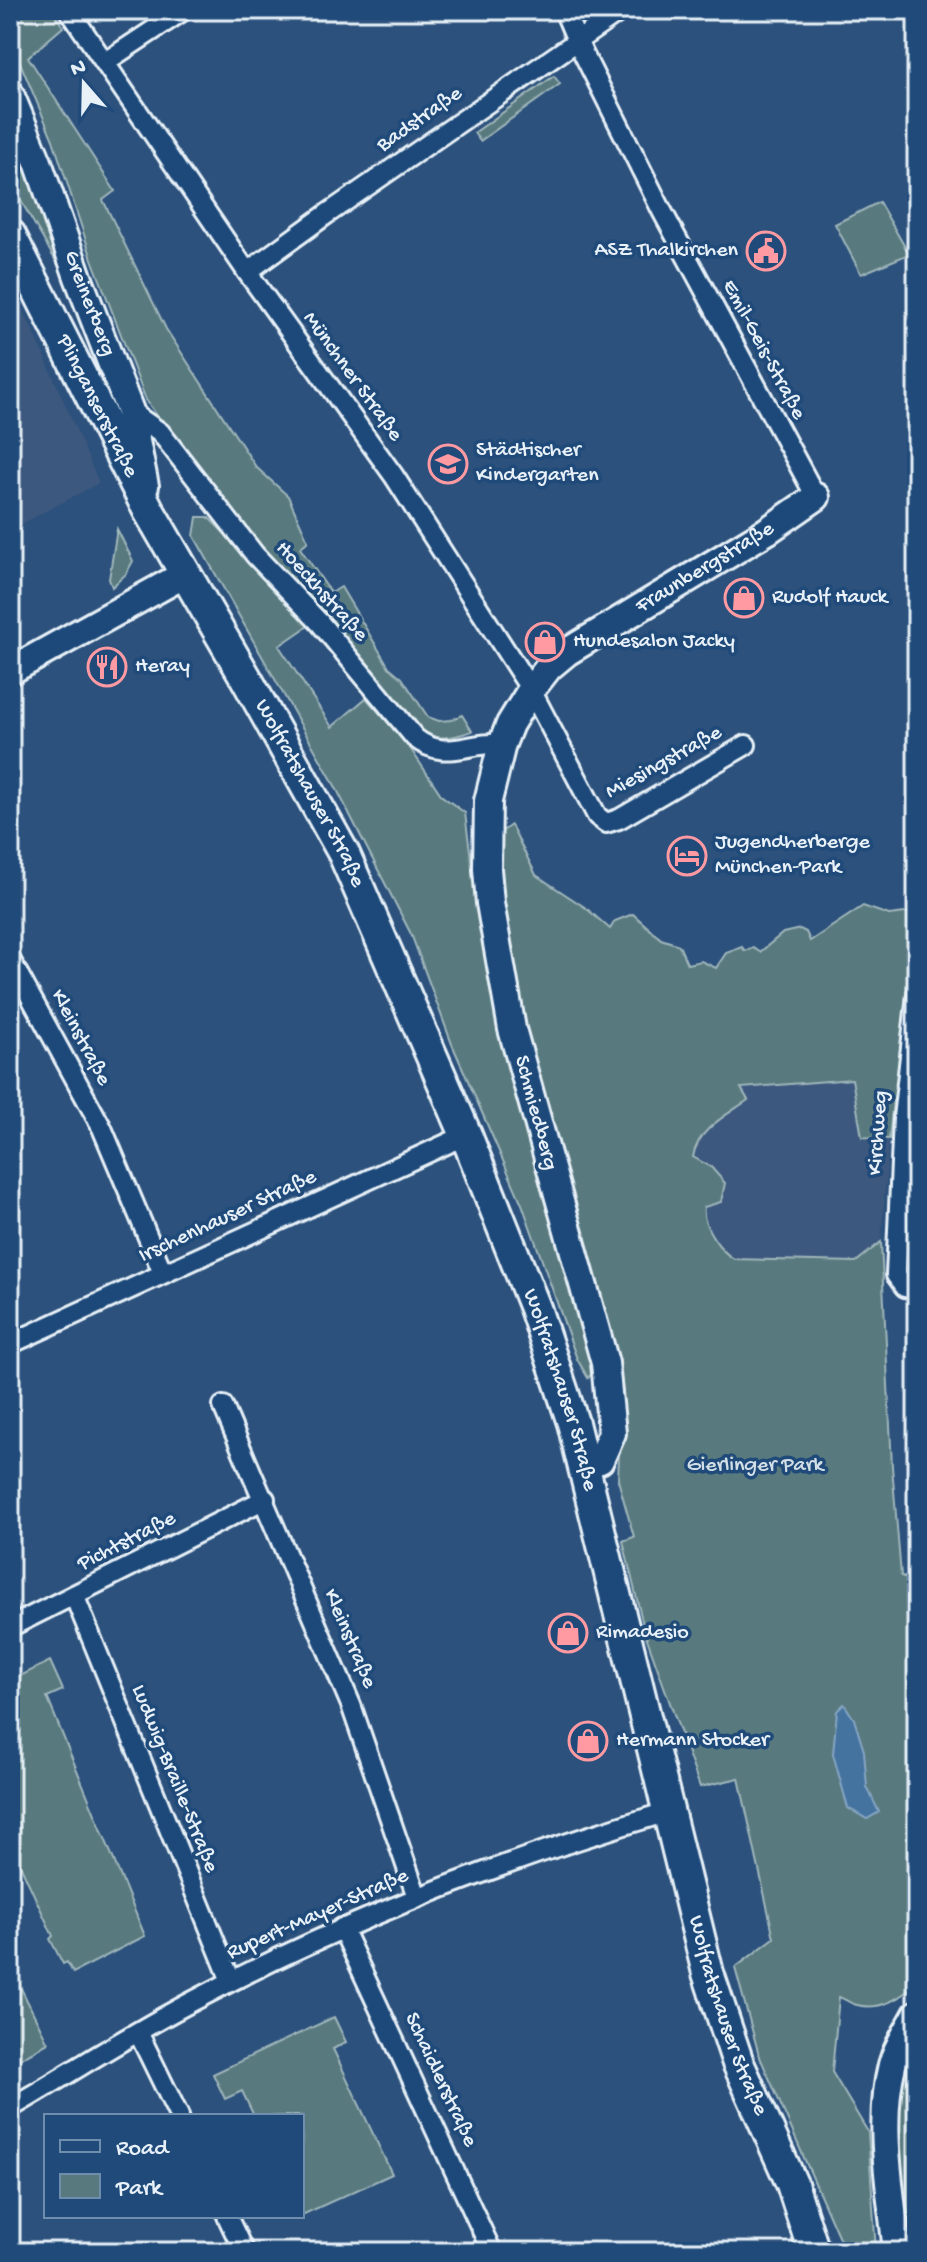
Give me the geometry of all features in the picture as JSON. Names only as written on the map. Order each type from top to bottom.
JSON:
[{"type":"main road","name":"Plinganserstraße","points":[[10,235],[152,517],[185,574]]},
{"type":"main road","name":"Wolfratshauser Straße","points":[[185,574],[344,854],[466,1135],[546,1339],[584,1465],[693,1918],[726,2031],[792,2184],[814,2252]]},
{"type":"street","name":"Münchner Straße","points":[[69,10],[247,272],[394,476],[531,690],[597,816],[606,823]]},
{"type":"street","points":[[105,62],[184,10]]},
{"type":"street","name":"Emil-Geis-Straße","points":[[564,10],[662,211],[816,497]]},
{"type":"street","name":"Badstraße","points":[[247,272],[622,10]]},
{"type":"street","name":"Greinerberg","points":[[10,94],[130,411],[152,517]]},
{"type":"street","name":"Hoeckhstraße","points":[[130,411],[160,432],[255,555],[320,623],[415,738],[436,750],[449,751],[484,743],[502,744]]},
{"type":"street","name":"Fraunbergstraße","points":[[502,744],[510,724],[531,690],[549,667],[567,652],[767,531],[816,497]]},
{"type":"street","points":[[10,671],[185,574]]},
{"type":"street","name":"Schmiedberg","points":[[502,744],[488,801],[486,835],[490,903],[512,1029],[605,1363],[612,1433],[600,1460],[584,1465]]},
{"type":"street","name":"Miesingstraße","points":[[606,823],[619,819],[746,745]]},
{"type":"street","name":"Kleinstraße","points":[[10,959],[102,1128],[163,1273]]},
{"type":"street","name":"Kirchweg","points":[[917,994],[903,1118],[896,1275],[905,1287],[917,1290]]},
{"type":"street","name":"Irschenhauser Straße","points":[[10,1344],[466,1135]]},
{"type":"street","name":"Kleinstraße","points":[[223,1406],[351,1705],[417,1897]]},
{"type":"street","name":"Pichtstraße","points":[[10,1627],[265,1499]]},
{"type":"street","name":"Ludwig-Braille-Straße","points":[[74,1595],[231,1981]]},
{"type":"street","name":"Rupert-Mayer-Straße","points":[[10,2108],[231,1981],[342,1928],[564,1843],[667,1812]]},
{"type":"street","name":"Schaidlerstraße","points":[[342,1928],[492,2252]]},
{"type":"street","points":[[897,2252],[889,2177],[887,2092],[893,2063],[916,2016]]},
{"type":"street","points":[[138,2032],[178,2114]]},
{"type":"street","points":[[228,2218],[244,2252]]},
{"type":"shaded area","points":[[10,287],[33,330],[99,483],[10,530]]},
{"type":"shaded area","points":[[853,1079],[862,1136],[889,1139],[881,1242],[856,1262],[734,1259],[724,1253],[667,1154],[740,1088]]},
{"type":"shaded area","points":[[844,1704],[854,1719],[864,1751],[867,1787],[879,1812],[867,1819],[848,1808],[833,1754],[837,1711]]},
{"type":"green space","points":[[10,10],[52,10],[63,27],[28,57],[115,191],[103,200],[166,329],[256,467],[288,496],[308,541],[300,548],[331,593],[341,587],[389,667],[402,678],[428,717],[439,721],[462,715],[472,731],[453,737],[438,737],[423,732],[407,721],[313,602],[257,547],[201,478],[146,400],[92,259],[53,140],[10,39]]},
{"type":"green space","points":[[554,76],[560,84],[480,141],[474,133]]},
{"type":"green space","points":[[10,123],[61,270],[10,182]]},
{"type":"green space","points":[[879,202],[909,254],[861,274],[835,224]]},
{"type":"green space","points":[[197,517],[208,517],[302,611],[311,624],[279,646],[332,727],[366,698],[408,745],[442,796],[465,813],[474,882],[508,1051],[595,1370],[588,1378],[577,1359],[522,1204],[452,1044],[411,934],[332,780],[194,536]]},
{"type":"green space","points":[[117,529],[133,561],[126,574],[112,587],[109,579]]},
{"type":"green space","name":"Gierlinger Park","points":[[511,825],[536,875],[586,908],[610,929],[615,921],[633,914],[661,939],[679,945],[687,964],[701,961],[716,968],[726,953],[742,947],[745,951],[753,948],[760,952],[783,933],[800,929],[806,932],[810,941],[863,906],[889,915],[914,912],[899,1082],[893,1101],[889,1139],[862,1137],[852,1079],[741,1088],[748,1100],[707,1131],[693,1157],[711,1167],[725,1183],[721,1202],[704,1207],[704,1214],[713,1236],[734,1259],[856,1262],[881,1242],[892,1466],[901,1576],[917,1583],[917,1982],[905,1993],[882,2005],[855,2004],[839,1997],[832,2072],[868,2132],[876,2252],[841,2252],[840,2240],[759,2055],[735,1968],[774,1938],[739,1778],[700,1787],[645,1633],[623,1541],[634,1537],[618,1480],[620,1429],[521,1028],[493,838]]},
{"type":"green space","points":[[50,1661],[63,1690],[47,1697],[145,1936],[73,1973],[67,1962],[63,1964],[50,1939],[53,1936],[10,1843],[10,1681]]},
{"type":"green space","points":[[10,1966],[48,2043],[10,2064]]},
{"type":"green space","points":[[334,2017],[346,2042],[333,2049],[392,2174],[304,2214],[304,2114],[253,2114],[242,2091],[225,2099],[213,2074]]},
{"type":"green space","points":[[901,2056],[917,2063],[917,2252],[903,2252],[894,2123]]},
{"type":"place","name":"ASZ Thalkirchen","points":[[766,251]]},
{"type":"place","name":"Städtischer Kindergarten","points":[[448,464]]},
{"type":"place","name":"Rudolf Hauck","points":[[744,598]]},
{"type":"place","name":"Hundesalon Jacky","points":[[545,642]]},
{"type":"place","name":"Heray","points":[[107,667]]},
{"type":"place","name":"Jugendherberge München-Park","points":[[687,856]]},
{"type":"place","name":"Rimadesio","points":[[568,1633]]},
{"type":"place","name":"Hermann Stocker","points":[[588,1741]]}]
